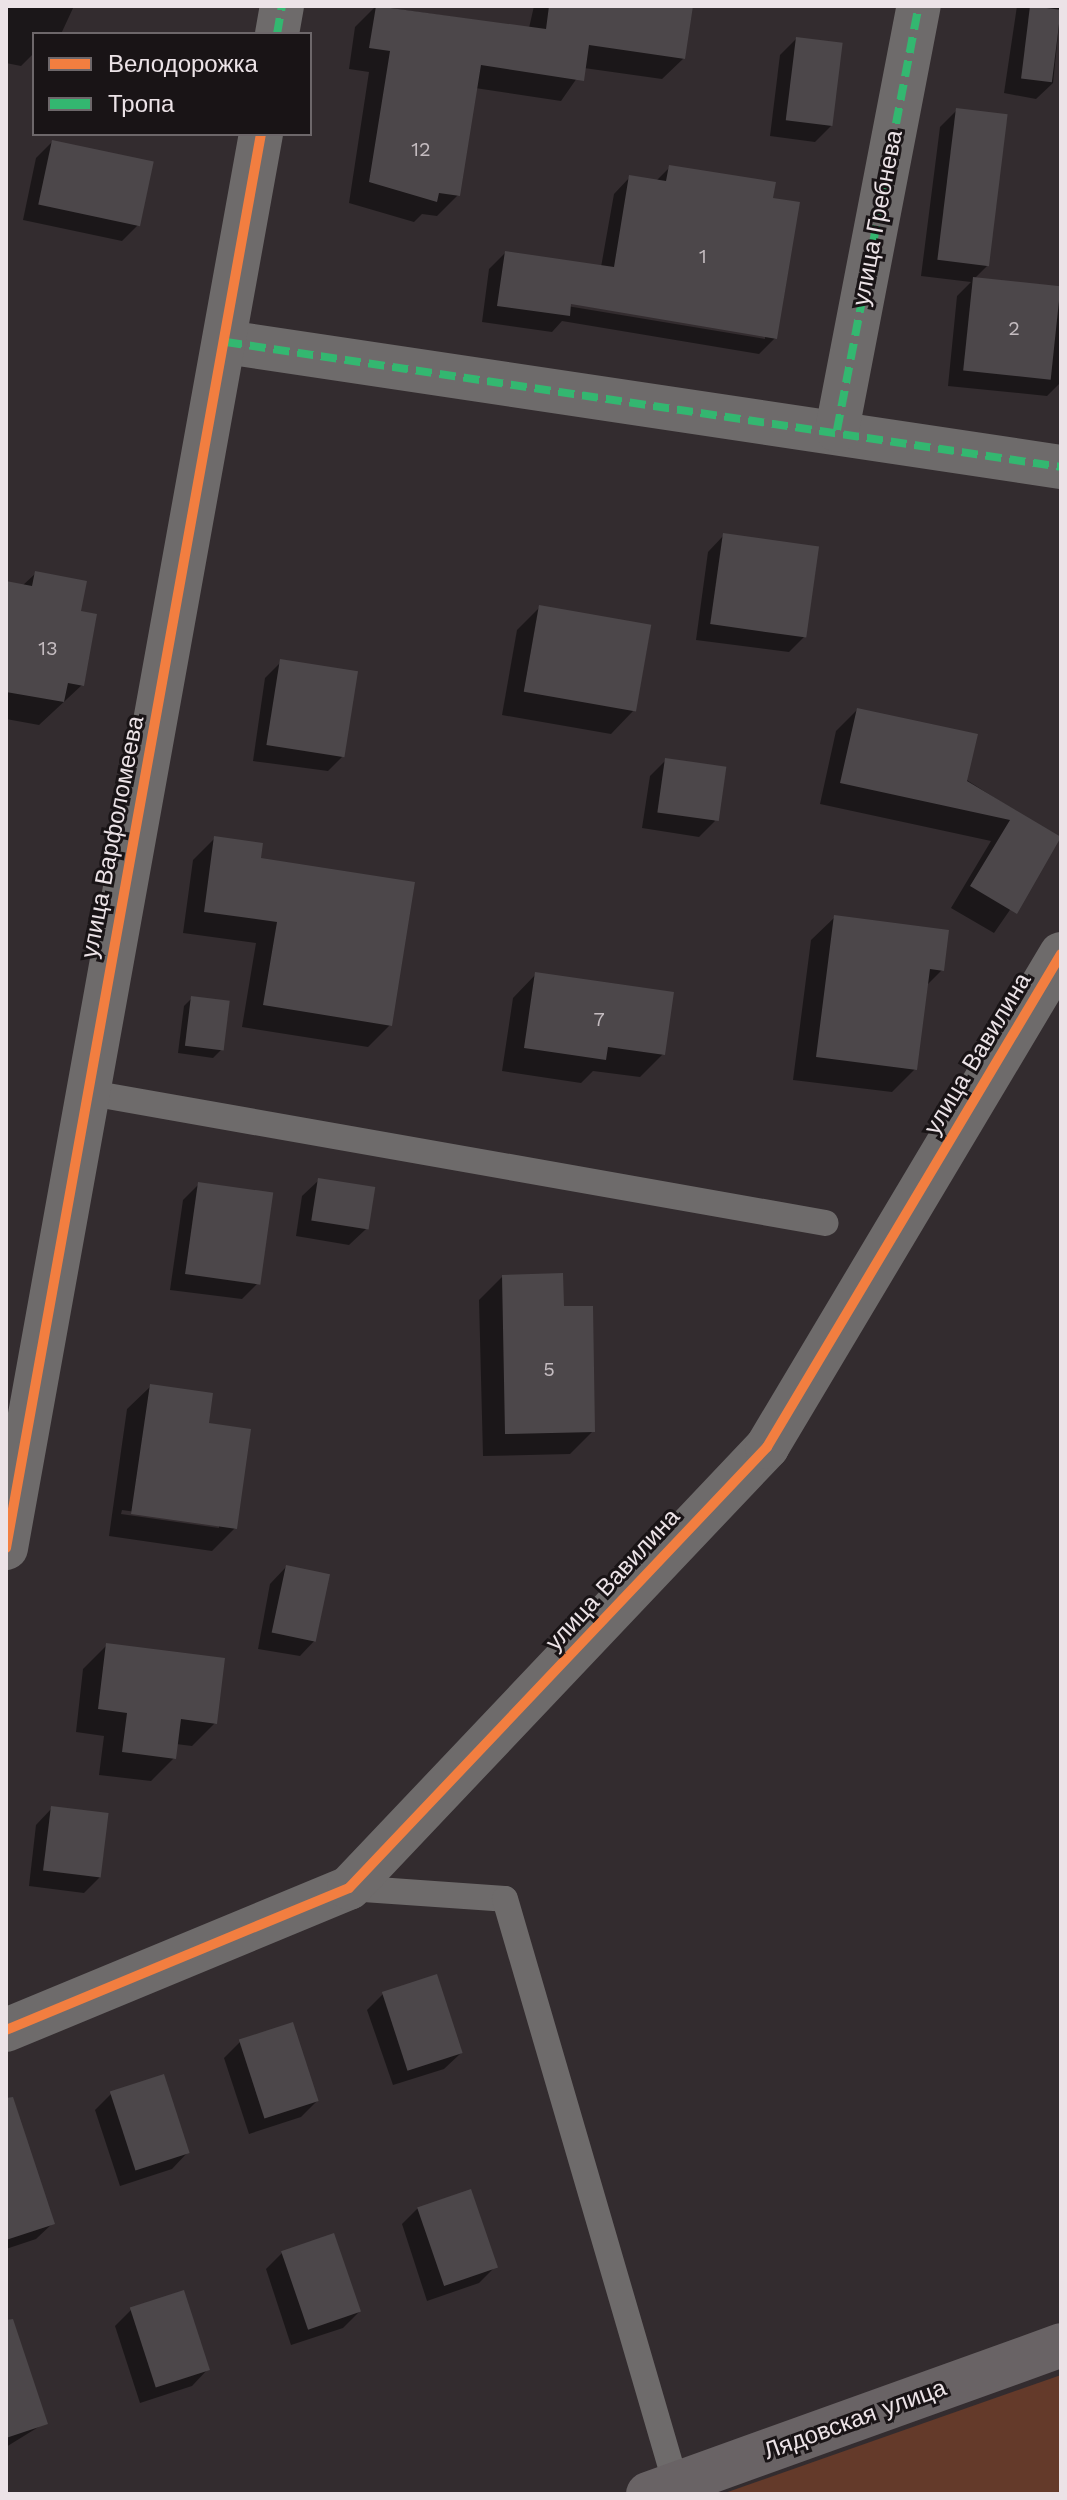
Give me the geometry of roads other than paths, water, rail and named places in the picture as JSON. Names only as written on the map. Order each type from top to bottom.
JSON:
[{"type":"main road","name":"Лядовская улица","points":[[662,2489],[1061,2345]]},
{"type":"street","points":[[277,32],[282,6]]},
{"type":"street","name":"улица Гребнева","points":[[837,430],[919,6]]},
{"type":"street","name":"улица Варфоломеева","points":[[6,1548],[85,1092],[226,342],[261,136]]},
{"type":"street","points":[[226,342],[837,430],[1061,467]]},
{"type":"street","name":"улица Вавилина","points":[[6,2030],[349,1888],[767,1447],[1061,954]]},
{"type":"lane","points":[[85,1092],[826,1223]]},
{"type":"lane","points":[[349,1888],[505,1899],[662,2489]]}]
